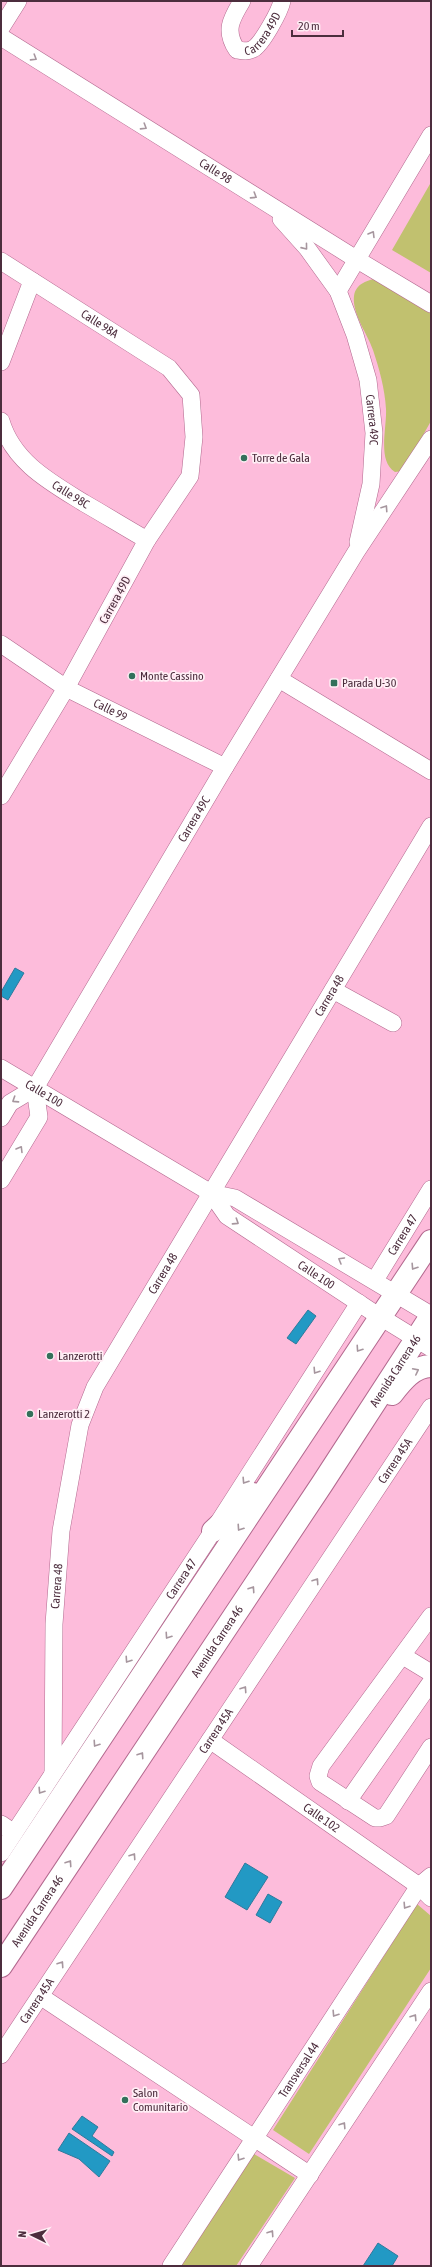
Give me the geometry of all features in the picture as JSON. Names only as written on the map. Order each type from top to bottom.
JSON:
[{"type":"main road","points":[[1,1888],[431,1241]]},
{"type":"main road","name":"Avenida Carrera 46","points":[[1,1966],[322,1484],[423,1343],[431,1315]]},
{"type":"main road","points":[[322,1484],[335,1481],[382,1408],[410,1374],[420,1368],[431,1366]]},
{"type":"main road","points":[[213,1531],[280,1468]]},
{"type":"street","points":[[1,28],[18,1]]},
{"type":"street","name":"Carrera 49D","points":[[242,1],[230,20],[230,35],[237,50],[245,52],[254,49],[263,38],[282,1]]},
{"type":"street","name":"Calle 98","points":[[1,37],[356,259],[431,304]]},
{"type":"street","points":[[338,291],[431,135]]},
{"type":"street","name":"Carrera 49C","points":[[271,206],[307,248],[338,291],[355,335],[368,380],[374,433],[371,484],[356,552]]},
{"type":"street","name":"Calle 98A","points":[[1,261],[169,368],[191,395]]},
{"type":"street","points":[[1,362],[32,281]]},
{"type":"street","name":"Carrera 49D","points":[[1,796],[66,688],[147,540],[190,476],[194,437],[191,395]]},
{"type":"street","name":"Calle 98C","points":[[3,428],[22,458],[41,477],[147,540]]},
{"type":"street","name":"Carrera 49C","points":[[1,1118],[10,1103],[35,1088],[225,767],[356,552],[431,439]]},
{"type":"street","name":"Calle 99","points":[[1,644],[66,688],[225,767]]},
{"type":"street","points":[[279,679],[431,771]]},
{"type":"street","name":"Carrera 48","points":[[53,1772],[54,1624],[61,1531],[80,1425],[95,1387],[431,826]]},
{"type":"street","points":[[333,990],[393,1022]]},
{"type":"street","name":"Calle 100","points":[[1,1068],[211,1192],[235,1198],[397,1293],[431,1315]]},
{"type":"street","points":[[1,1180],[39,1117],[35,1088]]},
{"type":"street","name":"Carrera 47","points":[[375,1280],[431,1189]]},
{"type":"street","name":"Calle 100","points":[[211,1192],[227,1216],[380,1317],[423,1343]]},
{"type":"street","name":"Carrera 47","points":[[1,1853],[8,1829],[53,1772],[213,1531],[360,1303]]},
{"type":"street","name":"Carrera 45A","points":[[1,2055],[431,1407]]},
{"type":"street","points":[[429,1624],[403,1656],[321,1766],[318,1776],[320,1782],[348,1801],[375,1818],[380,1818],[386,1816],[431,1747]]},
{"type":"street","points":[[403,1656],[431,1673]]},
{"type":"street","points":[[348,1801],[431,1682]]},
{"type":"street","name":"Calle 102","points":[[210,1740],[427,1887]]},
{"type":"street","name":"Transversal 44","points":[[170,2266],[254,2137],[427,1887]]},
{"type":"street","points":[[249,2266],[431,1992]]},
{"type":"street","points":[[40,1996],[310,2175]]},
{"type":"shaded area","points":[[431,184],[431,273],[392,250]]},
{"type":"shaded area","points":[[379,278],[431,312],[431,421],[403,471],[395,472],[389,467],[386,460],[384,444],[386,409],[381,379],[373,350],[355,310],[354,303],[355,292],[360,285],[367,281]]},
{"type":"shaded area","points":[[417,1904],[431,1916],[431,1968],[309,2154],[273,2130]]},
{"type":"shaded area","points":[[254,2154],[295,2178],[236,2266],[181,2266]]},
{"type":"water","points":[[15,968],[24,973],[8,1000],[1,996],[1,992]]},
{"type":"water","points":[[308,1310],[316,1316],[296,1344],[287,1338]]},
{"type":"water","points":[[245,1863],[268,1877],[247,1910],[225,1897]]},
{"type":"water","points":[[268,1894],[282,1902],[270,1923],[256,1915]]},
{"type":"water","points":[[82,2116],[98,2127],[92,2136],[114,2152],[112,2156],[72,2129]]},
{"type":"water","points":[[69,2133],[110,2161],[99,2177],[79,2159],[58,2150]]},
{"type":"water","points":[[378,2243],[398,2256],[392,2266],[363,2266]]},
{"type":"place","name":"Torre de Gala","points":[[244,458]]},
{"type":"place","name":"Monte Cassino","points":[[132,676]]},
{"type":"place","name":"Parada U-30","points":[[334,683]]},
{"type":"place","name":"Lanzerotti","points":[[50,1356]]},
{"type":"place","name":"Lanzerotti 2","points":[[30,1414]]},
{"type":"place","name":"Salon Comunitario","points":[[125,2100]]}]
